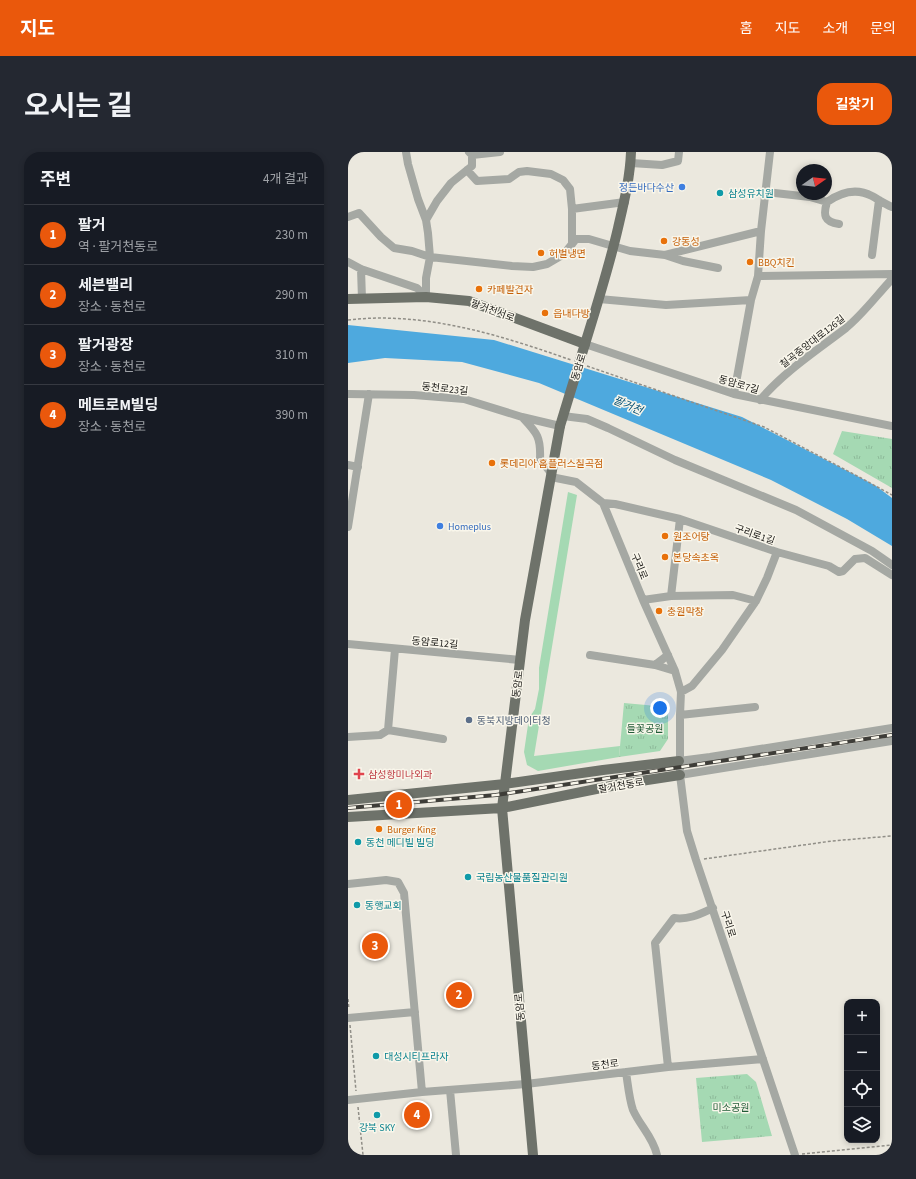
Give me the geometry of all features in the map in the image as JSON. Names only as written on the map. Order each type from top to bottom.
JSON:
[{"type":"main road","name":"동암로","points":[[533,1155],[502,808],[526,620],[560,426],[614,247],[630,176],[631,152]]},
{"type":"main road","name":"팔거천서로","points":[[348,299],[426,297],[469,300],[585,344]]},
{"type":"main road","name":"팔거천동로","points":[[348,800],[505,784],[679,761]]},
{"type":"main road","name":"팔거천동로","points":[[348,817],[502,808],[621,784],[680,776]]},
{"type":"street","points":[[406,152],[418,199],[426,220],[430,257],[426,278],[426,297]]},
{"type":"street","points":[[426,220],[437,201],[451,183],[472,166],[470,154],[500,152]]},
{"type":"street","points":[[631,163],[662,165],[678,161],[679,152]]},
{"type":"street","points":[[734,394],[751,300],[758,276],[770,152]]},
{"type":"street","points":[[467,170],[477,181],[509,179],[519,172],[551,174],[563,180],[570,189],[572,209],[572,244]]},
{"type":"street","points":[[839,224],[828,221],[825,208],[827,202],[838,195],[856,191],[864,192],[892,207]]},
{"type":"street","points":[[766,192],[810,197],[827,202]]},
{"type":"street","points":[[872,255],[878,200]]},
{"type":"street","points":[[572,209],[624,202]]},
{"type":"street","points":[[348,217],[359,213],[381,237],[394,248],[412,251],[430,257],[533,267],[547,264],[564,254],[576,239],[589,239],[630,251],[666,255],[683,261],[718,268]]},
{"type":"street","points":[[666,255],[762,231]]},
{"type":"street","points":[[348,262],[361,269],[416,288],[426,297]]},
{"type":"street","points":[[361,269],[362,299]]},
{"type":"street","points":[[758,276],[892,274]]},
{"type":"street","name":"칠곡중앙대로126길","points":[[760,400],[771,386],[793,367],[847,327],[892,279]]},
{"type":"street","points":[[599,299],[666,305],[751,300]]},
{"type":"street","name":"동암로7길","points":[[585,344],[734,394],[892,426]]},
{"type":"street","name":"동천로23길","points":[[348,394],[414,395],[464,399],[522,417],[560,426]]},
{"type":"street","points":[[348,527],[370,394]]},
{"type":"street","points":[[563,416],[587,419],[676,460],[796,510],[872,551],[892,565]]},
{"type":"street","points":[[522,417],[534,430],[541,444],[540,459],[551,475]]},
{"type":"street","points":[[348,465],[358,468]]},
{"type":"street","name":"구리로","points":[[551,475],[576,482],[603,503],[643,600],[675,671],[681,692],[679,761],[687,831],[795,1155]]},
{"type":"street","name":"구리로1길","points":[[603,503],[615,504],[680,519],[777,552],[829,566],[839,572],[843,571],[855,559],[865,558],[892,575]]},
{"type":"street","points":[[671,596],[680,519]]},
{"type":"street","points":[[681,692],[692,686],[722,650],[756,600],[767,578],[777,552]]},
{"type":"street","points":[[643,600],[671,596],[733,595],[756,600]]},
{"type":"street","name":"동암로12길","points":[[348,644],[520,660]]},
{"type":"street","points":[[388,730],[395,649]]},
{"type":"street","points":[[590,655],[655,665],[675,671]]},
{"type":"street","points":[[655,665],[668,655]]},
{"type":"street","points":[[680,715],[755,708]]},
{"type":"street","name":"팔거천동로","points":[[679,761],[892,728]]},
{"type":"street","points":[[348,738],[380,735],[388,730],[443,739]]},
{"type":"street","name":"팔거천동로","points":[[680,776],[892,741]]},
{"type":"street","points":[[348,884],[386,880],[398,882],[404,893],[422,1092]]},
{"type":"street","points":[[668,1067],[655,943],[674,918],[683,919],[692,917],[713,908]]},
{"type":"street","points":[[349,1018],[415,1012]]},
{"type":"street","name":"동천로","points":[[348,1100],[422,1092],[526,1084],[668,1067],[763,1059]]},
{"type":"street","points":[[626,1072],[630,1097],[634,1110],[653,1141],[657,1155]]},
{"type":"street","points":[[450,1090],[456,1155]]},
{"type":"path","points":[[348,320],[360,318],[397,318],[471,329],[578,362]]},
{"type":"path","points":[[585,365],[764,427],[892,495]]},
{"type":"path","points":[[696,860],[832,841],[892,836]]},
{"type":"path","points":[[348,999],[363,1155]]},
{"type":"path","points":[[795,1155],[892,1145]]},
{"type":"green space","points":[[842,431],[892,439],[892,488],[833,454]]},
{"type":"green space","points":[[568,492],[577,495],[534,756],[620,746],[619,757],[538,771],[527,765],[524,752],[529,718],[535,709],[539,689],[539,668]]},
{"type":"green space","name":"들꽃공원","points":[[624,703],[668,707],[668,739],[660,751],[619,757]]},
{"type":"green space","name":"미소공원","points":[[747,1074],[756,1082],[772,1136],[702,1142],[696,1078]]},
{"type":"water","name":"팔거천","points":[[348,325],[494,340],[742,417],[876,486],[892,498],[892,546],[847,519],[771,480],[539,383],[462,362],[385,358],[348,363]]},
{"type":"railway","points":[[348,808],[496,795],[892,735]]},
{"type":"place","name":"정든바다수산","points":[[682,187]]},
{"type":"place","name":"삼성유치원","points":[[720,193]]},
{"type":"place","name":"강동성","points":[[664,241]]},
{"type":"place","name":"허벌냉면","points":[[541,253]]},
{"type":"place","name":"BBQ치킨","points":[[750,262]]},
{"type":"place","name":"카페발견자","points":[[479,289]]},
{"type":"place","name":"읍내다방","points":[[545,313]]},
{"type":"place","name":"롯데리아 홈플러스칠곡점","points":[[492,463]]},
{"type":"place","name":"Homeplus","points":[[440,526]]},
{"type":"place","name":"원조어탕","points":[[665,536]]},
{"type":"place","name":"본당속초옥","points":[[665,557]]},
{"type":"place","name":"충원막창","points":[[659,611]]},
{"type":"place","name":"동북지방데이터청","points":[[469,720]]},
{"type":"place","name":"삼성항미나외과","points":[[359,774]]},
{"type":"place","name":"팔거","points":[[399,805]]},
{"type":"place","name":"Burger King","points":[[379,829]]},
{"type":"place","name":"동천 메디빌 빌딩","points":[[358,842]]},
{"type":"place","name":"국립농산물품질관리원","points":[[468,877]]},
{"type":"place","name":"동행교회","points":[[357,905]]},
{"type":"place","name":"팔거광장","points":[[375,946]]},
{"type":"place","name":"세븐밸리","points":[[459,995]]},
{"type":"place","name":"대성시티프라자","points":[[376,1056]]},
{"type":"place","name":"강북 SKY","points":[[377,1115]]},
{"type":"place","name":"메트로M빌딩","points":[[417,1115]]}]
